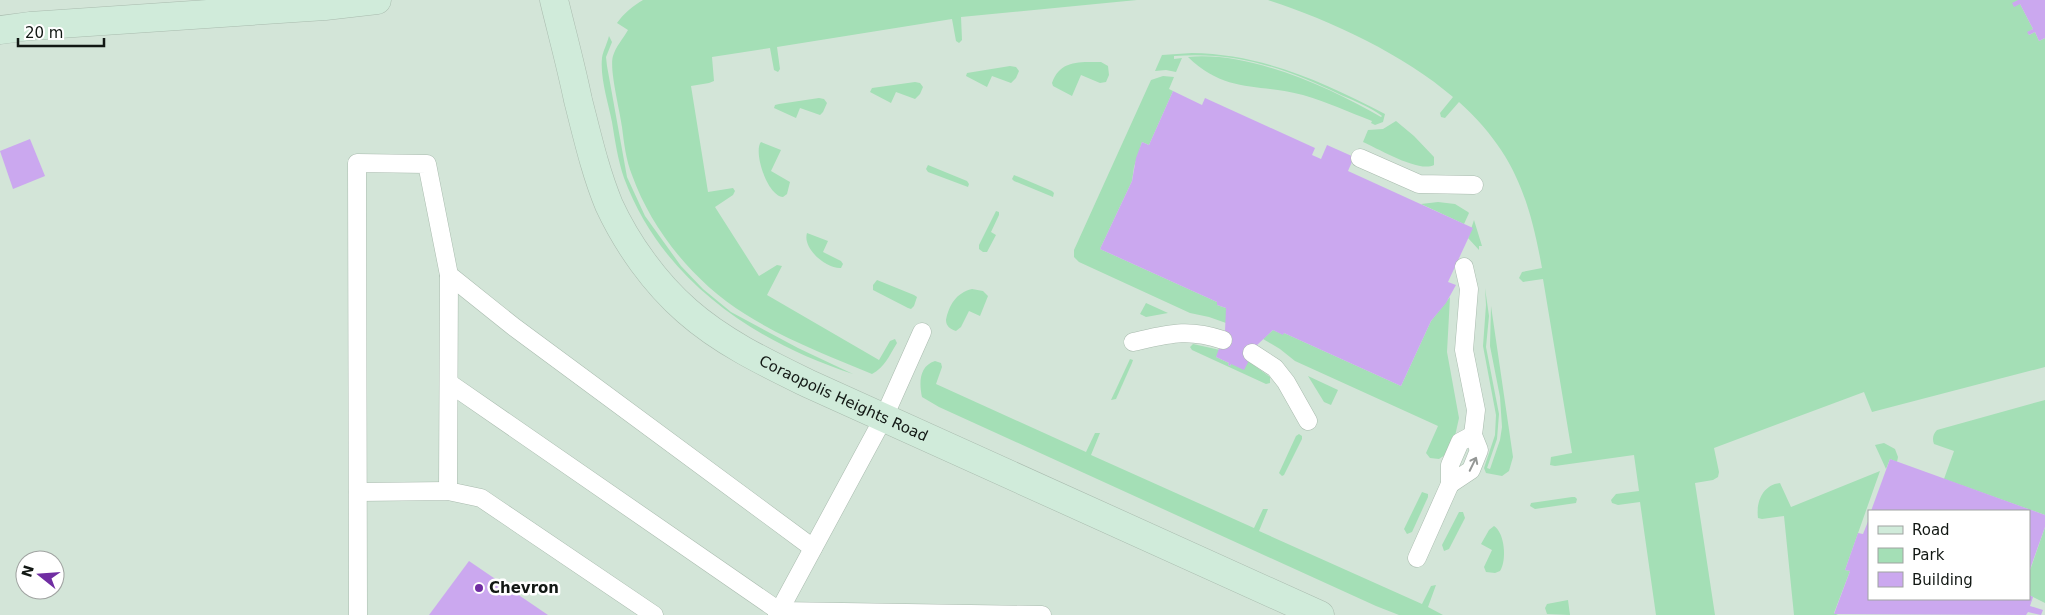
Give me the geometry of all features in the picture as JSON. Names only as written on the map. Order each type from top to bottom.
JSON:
[{"type":"main road","points":[[0,30],[30,26],[325,6],[377,0]]},
{"type":"main road","name":"Coraopolis Heights Road","points":[[554,0],[597,172],[610,206],[628,239],[646,266],[681,305],[713,332],[800,380],[1320,615]]},
{"type":"lane","points":[[1360,158],[1419,184],[1474,185]]},
{"type":"lane","points":[[358,615],[357,163],[427,164],[449,275],[448,492]]},
{"type":"lane","points":[[1417,558],[1450,484],[1470,470],[1479,450],[1473,435],[1476,410],[1464,350],[1469,289],[1464,267]]},
{"type":"lane","points":[[449,275],[514,327],[813,548]]},
{"type":"lane","points":[[778,613],[884,418],[922,332]]},
{"type":"lane","points":[[1133,342],[1172,333],[1192,332],[1223,340]]},
{"type":"lane","points":[[1252,353],[1275,368],[1286,382],[1308,421]]},
{"type":"lane","points":[[449,383],[778,613],[1042,615]]},
{"type":"lane","points":[[358,492],[448,492],[481,498],[654,615]]},
{"type":"green space","points":[[643,0],[1137,0],[961,17],[962,40],[959,43],[956,41],[952,19],[777,47],[780,69],[778,72],[774,70],[770,48],[712,57],[714,81],[691,86],[708,192],[733,188],[735,191],[733,195],[715,207],[759,276],[777,265],[782,266],[767,295],[879,360],[890,341],[895,339],[897,343],[886,361],[872,374],[807,347],[745,314],[709,287],[693,271],[677,254],[651,216],[628,163],[612,70],[614,52],[628,30],[617,23],[629,10]]},
{"type":"green space","points":[[1268,0],[2018,0],[2033,29],[2028,32],[2029,35],[2035,32],[2039,41],[2045,38],[2045,367],[1872,412],[1864,392],[1714,448],[1719,472],[1718,477],[1713,480],[1695,483],[1715,615],[1656,615],[1640,502],[1618,505],[1612,503],[1611,500],[1616,494],[1639,491],[1634,455],[1555,466],[1550,465],[1551,457],[1572,453],[1543,279],[1523,282],[1519,278],[1522,272],[1542,268],[1525,197],[1506,158],[1478,121],[1459,102],[1445,118],[1441,117],[1440,113],[1453,97],[1412,67],[1340,28]]},
{"type":"green space","points":[[609,36],[612,42],[606,57],[607,66],[627,177],[645,216],[681,266],[703,289],[731,312],[798,348],[853,374],[780,344],[747,324],[715,302],[687,276],[662,247],[641,214],[624,178],[620,164],[602,74],[602,58]]},
{"type":"green space","points":[[1192,53],[1243,58],[1292,72],[1339,91],[1385,114],[1383,122],[1375,125],[1371,123],[1372,121],[1303,95],[1229,82],[1202,69],[1188,57],[1212,57],[1263,65],[1313,83],[1382,116],[1362,104],[1320,85],[1280,69],[1239,59],[1197,55],[1174,56],[1174,59],[1182,58],[1176,72],[1166,70],[1155,71],[1162,55]]},
{"type":"green space","points":[[1101,62],[1108,66],[1109,75],[1106,82],[1100,83],[1081,75],[1072,96],[1053,86],[1052,83],[1056,75],[1065,66],[1078,63]]},
{"type":"green space","points":[[1010,66],[1016,67],[1019,71],[1011,83],[992,76],[987,87],[966,76],[967,73]]},
{"type":"green space","points":[[1163,76],[1174,77],[1169,89],[1173,91],[1149,145],[1142,142],[1134,167],[1132,181],[1100,249],[1217,302],[1217,305],[1226,308],[1226,323],[1190,313],[1079,262],[1074,257],[1074,250],[1151,80]]},
{"type":"green space","points":[[915,82],[920,83],[923,87],[915,99],[896,92],[891,103],[870,92],[872,88]]},
{"type":"green space","points":[[819,98],[824,99],[827,103],[820,115],[800,108],[796,118],[774,108],[775,105],[779,104]]},
{"type":"green space","points":[[1396,121],[1434,157],[1434,165],[1427,167],[1409,163],[1363,142],[1368,130],[1383,129]]},
{"type":"green space","points":[[761,142],[781,150],[771,171],[790,182],[787,194],[783,197],[777,195],[772,189],[763,172],[759,154]]},
{"type":"green space","points":[[928,165],[967,181],[968,187],[928,172],[926,169]]},
{"type":"green space","points":[[1014,175],[1052,191],[1054,193],[1053,197],[1014,181],[1012,179]]},
{"type":"green space","points":[[1438,202],[1455,204],[1468,212],[1464,224],[1421,204]]},
{"type":"green space","points":[[996,211],[999,212],[999,215],[991,232],[996,235],[987,252],[983,252],[979,249],[979,245]]},
{"type":"green space","points":[[1474,220],[1482,246],[1479,246],[1479,250],[1468,238]]},
{"type":"green space","points":[[807,233],[828,241],[823,252],[841,261],[843,264],[841,268],[829,265],[817,257],[808,245]]},
{"type":"green space","points":[[877,280],[917,297],[914,306],[911,309],[908,308],[873,290],[873,285]]},
{"type":"green space","points":[[1485,288],[1489,316],[1486,347],[1499,414],[1497,439],[1487,468],[1490,469],[1500,440],[1502,427],[1500,397],[1490,346],[1491,306],[1513,457],[1509,471],[1502,476],[1486,473],[1484,468],[1495,435],[1496,415],[1483,346],[1486,305]]},
{"type":"green space","points":[[972,289],[983,291],[988,296],[980,316],[969,311],[961,327],[956,331],[949,327],[946,322],[949,309],[954,300],[962,293]]},
{"type":"green space","points":[[1450,297],[1447,352],[1459,418],[1455,436],[1445,455],[1439,459],[1430,458],[1426,453],[1438,426],[1295,361],[1263,339],[1273,330],[1284,333],[1401,386],[1431,321]]},
{"type":"green space","points":[[1146,303],[1168,313],[1146,317],[1140,314]]},
{"type":"green space","points":[[1193,344],[1220,350],[1216,357],[1229,363],[1228,365],[1230,366],[1231,364],[1248,361],[1270,377],[1270,383],[1266,384],[1192,350],[1190,347]]},
{"type":"green space","points":[[1130,359],[1133,360],[1132,363],[1116,399],[1111,400]]},
{"type":"green space","points":[[935,361],[941,363],[942,367],[936,384],[1086,452],[1095,433],[1100,433],[1091,455],[1254,528],[1263,509],[1268,509],[1259,531],[1422,604],[1431,586],[1436,585],[1428,607],[1443,615],[1399,615],[1376,606],[939,407],[922,397],[921,386],[923,371],[930,363]]},
{"type":"green space","points":[[1308,376],[1338,390],[1331,405],[1324,402]]},
{"type":"green space","points":[[2045,400],[2045,515],[1944,479],[1954,451],[1934,444],[1933,437],[1937,430]]},
{"type":"green space","points":[[1299,434],[1302,436],[1302,439],[1282,476],[1279,473],[1296,436]]},
{"type":"green space","points":[[1884,443],[1895,449],[1898,457],[1897,462],[1890,459],[1886,469],[1875,445]]},
{"type":"green space","points":[[1880,471],[1845,570],[1850,571],[1834,613],[1838,615],[1794,615],[1784,516],[1758,518],[1758,506],[1761,496],[1769,487],[1780,483],[1791,507]]},
{"type":"green space","points":[[1422,492],[1428,494],[1428,497],[1412,532],[1407,534],[1404,529]]},
{"type":"green space","points":[[1572,497],[1577,499],[1576,503],[1535,509],[1530,506],[1531,503]]},
{"type":"green space","points":[[1459,512],[1463,512],[1465,518],[1449,549],[1444,551],[1442,545]]},
{"type":"green space","points":[[1494,526],[1501,535],[1504,547],[1504,561],[1500,571],[1495,573],[1486,572],[1484,567],[1492,550],[1481,544],[1489,530]]},
{"type":"green space","points":[[2045,527],[2045,603],[2030,596],[2030,570]]},
{"type":"green space","points":[[1568,600],[1570,615],[1547,614],[1545,608],[1547,604]]},
{"type":"building","points":[[2018,0],[2045,0],[2045,38],[2039,41],[2035,32],[2029,35],[2027,32],[2033,29],[2020,4],[2014,7],[2012,3]]},
{"type":"building","points":[[1173,91],[1202,105],[1205,98],[1315,148],[1312,155],[1321,159],[1327,145],[1354,157],[1348,171],[1473,228],[1448,282],[1456,285],[1446,303],[1431,321],[1401,386],[1284,333],[1283,335],[1273,330],[1257,345],[1244,370],[1231,364],[1230,366],[1228,365],[1229,363],[1216,357],[1225,331],[1226,308],[1217,305],[1217,302],[1100,249],[1132,181],[1136,158],[1142,142],[1149,145]]},
{"type":"building","points":[[30,139],[45,176],[13,189],[0,151]]},
{"type":"building","points":[[1890,459],[2045,515],[2045,527],[2030,569],[2030,510],[1871,510]]},
{"type":"building","points":[[1868,522],[1868,600],[2030,600],[2030,596],[2033,597],[2030,606],[2043,610],[2041,615],[2028,612],[2026,615],[1834,614],[1850,571],[1845,570],[1858,533],[1863,534]]},
{"type":"building","name":"Chevron","points":[[469,561],[548,615],[429,615]]},
{"type":"place","name":"Chevron","points":[[479,588]]}]
